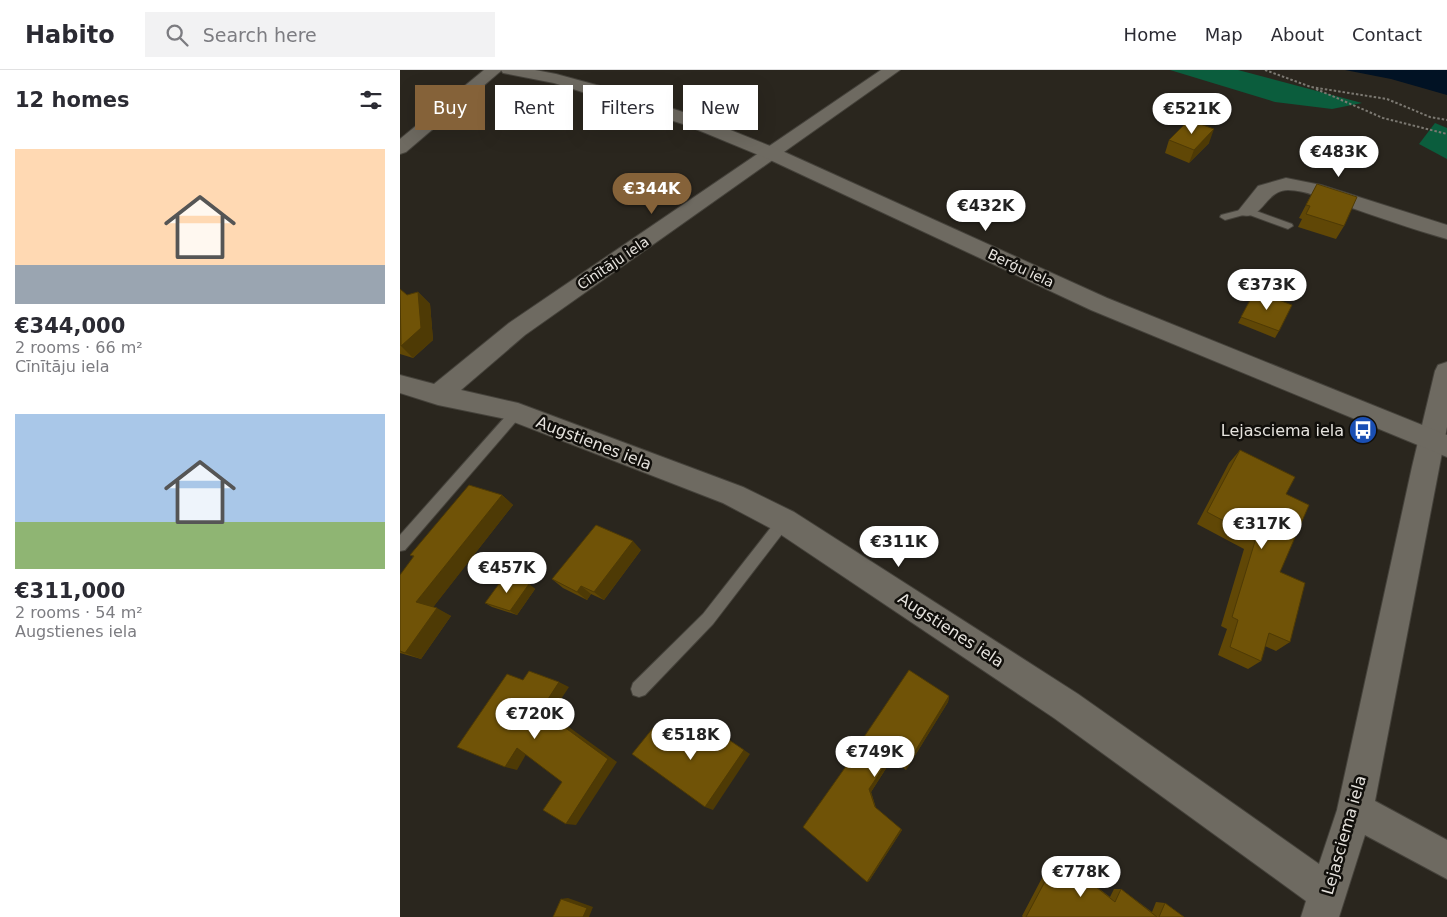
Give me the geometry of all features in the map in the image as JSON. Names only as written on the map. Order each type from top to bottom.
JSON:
[{"type":"street","points":[[400,148],[494,70]]},
{"type":"street","name":"Berģu iela","points":[[508,70],[556,80],[616,96],[692,121],[773,154],[1098,304],[1439,443]]},
{"type":"street","name":"Cīnītāju iela","points":[[438,395],[517,329],[892,70]]},
{"type":"street","points":[[1248,211],[1265,190],[1286,184],[1314,189],[1447,232]]},
{"type":"street","name":"Lejasciema iela","points":[[1324,905],[1355,810],[1439,443],[1447,371]]},
{"type":"street","name":"Augstienes iela","points":[[400,384],[438,395],[509,410],[733,495],[784,521],[1066,706],[1324,905]]},
{"type":"street","points":[[1355,810],[1447,860]]},
{"type":"lane","points":[[1225,217],[1248,211],[1288,226]]},
{"type":"lane","points":[[400,545],[516,414]]},
{"type":"lane","points":[[640,689],[708,619],[784,521]]},
{"type":"path","points":[[1265,70],[1311,87],[1383,118],[1447,134]]},
{"type":"path","points":[[1311,87],[1387,99],[1430,117],[1447,120]]},
{"type":"green space","points":[[1170,70],[1238,70],[1362,103],[1332,109],[1275,102]]},
{"type":"green space","points":[[1435,123],[1447,128],[1447,159],[1419,144]]},
{"type":"water","points":[[1345,70],[1447,70],[1447,95],[1391,79]]},
{"type":"building","points":[[1189,120],[1214,129],[1194,150],[1169,140]]},
{"type":"building","points":[[1317,184],[1357,197],[1344,226],[1306,214],[1310,206],[1306,205]]},
{"type":"building","points":[[400,289],[407,295],[418,292],[421,328],[401,346]]},
{"type":"building","points":[[1255,291],[1292,305],[1279,331],[1241,317]]},
{"type":"building","points":[[1240,450],[1295,477],[1286,494],[1309,505],[1280,572],[1305,583],[1290,642],[1269,633],[1261,661],[1230,647],[1238,620],[1232,617],[1256,538],[1207,512]]},
{"type":"building","points":[[469,485],[502,495],[416,602],[437,608],[405,653],[400,651],[400,575],[414,556],[410,555]]},
{"type":"building","points":[[596,525],[633,541],[594,592],[581,586],[577,592],[552,579]]},
{"type":"building","points":[[504,577],[529,584],[510,611],[485,603]]},
{"type":"building","points":[[909,670],[949,696],[906,766],[891,756],[869,789],[875,807],[901,829],[867,882],[803,827],[866,738],[864,737]]},
{"type":"building","points":[[529,671],[559,682],[541,710],[608,759],[566,824],[543,810],[562,782],[517,748],[505,767],[457,747],[507,674],[523,680]]},
{"type":"building","points":[[701,721],[744,750],[705,807],[632,754],[653,728],[681,748]]},
{"type":"building","points":[[1058,857],[1115,902],[1121,889],[1157,917],[1026,917]]},
{"type":"building","points":[[561,899],[587,908],[583,917],[553,917]]},
{"type":"building","points":[[1165,903],[1184,917],[1159,917]]},
{"type":"place","name":"Lejasciema iela","points":[[1363,430]]}]
